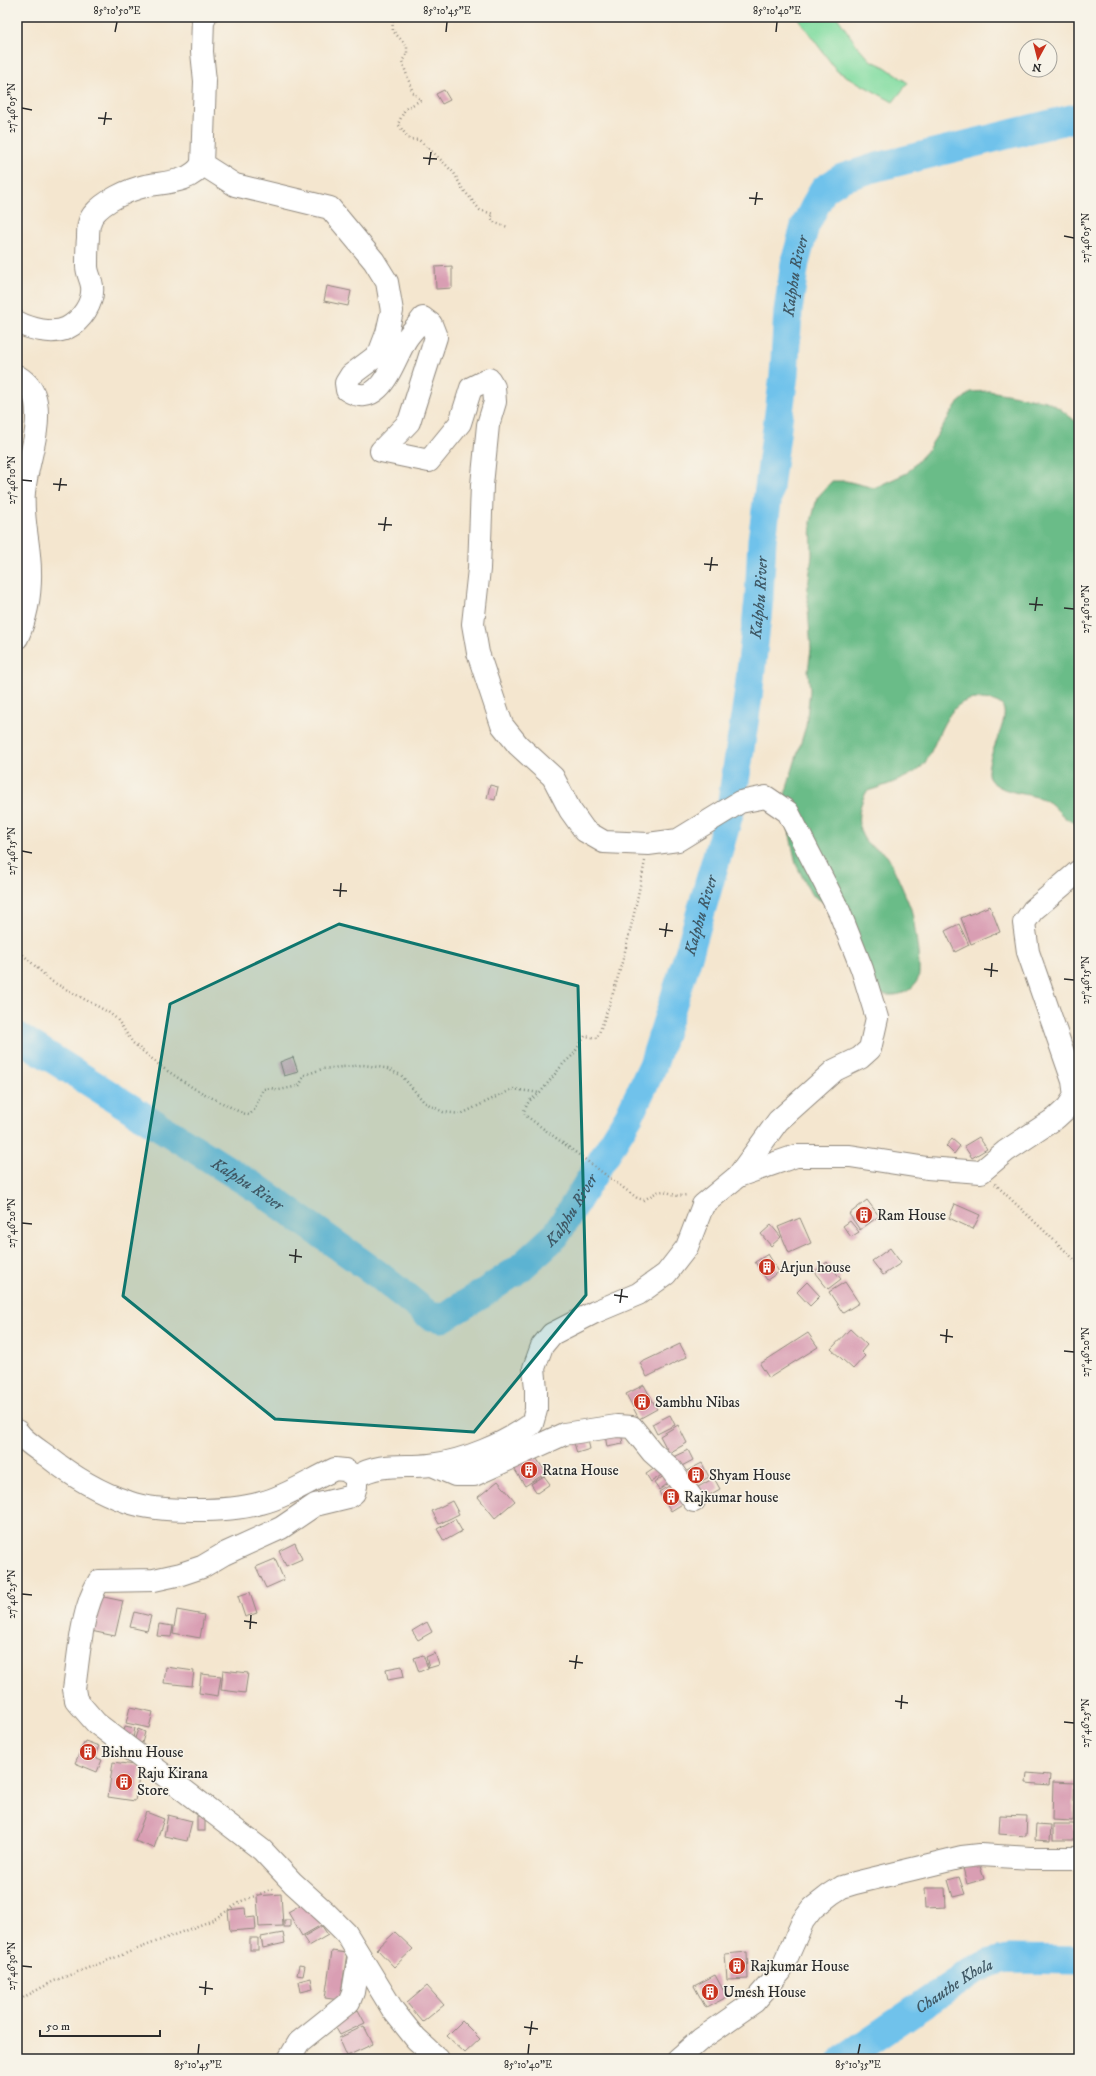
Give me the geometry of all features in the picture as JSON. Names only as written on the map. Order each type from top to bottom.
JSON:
[{"type":"street","points":[[17,322],[34,329],[64,330],[77,322],[83,315],[91,295],[92,287],[87,267],[87,245],[89,223],[92,216],[98,209],[117,196],[135,188],[190,176],[199,170],[202,164],[205,81],[202,46],[203,18],[205,17]]},
{"type":"street","points":[[202,164],[235,185],[330,208],[374,261],[387,282],[392,311],[387,333],[379,354],[352,375],[346,383],[346,390],[354,395],[368,395],[381,387],[407,338],[423,318],[430,324],[436,337],[408,422],[381,450],[429,462],[460,423],[471,388],[490,379],[494,387],[495,402],[488,425],[482,485],[479,569],[473,624],[478,652],[502,725],[518,746],[553,777],[570,810],[585,830],[604,842],[648,844],[678,840],[740,802],[766,797],[788,812],[839,911],[862,969],[877,1018],[870,1049],[860,1058],[835,1070],[790,1109],[778,1121],[738,1176],[703,1205],[687,1247],[666,1274],[638,1294],[596,1312],[552,1334],[542,1346],[534,1368],[536,1410],[532,1424],[505,1441],[471,1454],[432,1465],[388,1466],[368,1470],[356,1477]]},
{"type":"street","points":[[17,376],[29,386],[33,393],[36,400],[37,416],[24,492],[25,528],[31,578],[26,615],[17,638]]},
{"type":"street","points":[[738,1176],[796,1156],[850,1156],[927,1168],[981,1172],[1006,1151],[1056,1118],[1068,1107],[1075,1096],[1073,1081],[1028,952],[1024,923],[1033,910],[1079,871]]},
{"type":"street","points":[[432,1465],[455,1475],[474,1474],[564,1434],[617,1426],[632,1427],[652,1452],[670,1468],[694,1501]]},
{"type":"street","points":[[17,1431],[62,1468],[83,1482],[130,1503],[155,1507],[191,1510],[244,1507],[277,1497],[335,1470],[345,1470],[356,1477]]},
{"type":"street","points":[[356,1477],[354,1493],[348,1497],[315,1505],[281,1528],[224,1554],[202,1567],[181,1574],[154,1580],[99,1581],[91,1593],[74,1689],[76,1700],[96,1723],[262,1850],[293,1883],[346,1933],[393,2010],[416,2039],[438,2059]]},
{"type":"street","points":[[678,2059],[702,2039],[754,2002],[781,1971],[803,1921],[813,1908],[842,1887],[962,1857],[980,1855],[1031,1858],[1079,1858]]},
{"type":"street","points":[[290,2059],[299,2042],[349,2002],[353,1992],[359,1956]]},
{"type":"path","points":[[392,17],[393,31],[407,46],[407,54],[402,61],[413,93],[421,100],[405,109],[398,124],[409,139],[419,140],[454,173],[462,188],[480,210],[485,213],[493,214],[491,218],[495,223],[508,227]]},
{"type":"path","points":[[648,844],[632,926],[605,1018],[597,1038],[585,1036],[573,1055],[563,1064],[540,1093],[529,1101],[524,1111],[525,1115],[632,1195],[644,1200],[657,1192],[664,1191],[678,1196],[689,1195],[696,1197],[703,1205]]},
{"type":"path","points":[[17,949],[51,981],[113,1015],[133,1044],[163,1068],[230,1108],[249,1115],[254,1110],[263,1089],[271,1088],[279,1090],[299,1086],[305,1075],[331,1068],[363,1065],[394,1071],[401,1075],[413,1086],[424,1102],[443,1112],[461,1114],[513,1088],[540,1093]]},
{"type":"path","points":[[981,1172],[1079,1264]]},
{"type":"path","points":[[17,2003],[24,1997],[54,1981],[213,1920],[242,1901],[264,1891],[293,1883]]},
{"type":"highlighted area","points":[[339,924],[578,986],[586,1295],[474,1432],[275,1419],[123,1296],[170,1004]]},
{"type":"green space","points":[[797,17],[837,17],[856,44],[870,60],[885,67],[908,83],[893,102],[837,71]]},
{"type":"green space","points":[[989,391],[1046,401],[1059,408],[1079,424],[1079,824],[1063,816],[1045,800],[1003,789],[991,781],[988,774],[989,764],[1004,719],[1004,710],[1000,704],[984,699],[967,700],[958,705],[944,723],[924,764],[906,777],[867,791],[860,808],[859,825],[865,841],[887,856],[910,905],[918,956],[918,979],[911,989],[896,995],[879,994],[825,903],[811,894],[796,864],[783,801],[806,726],[810,690],[808,671],[811,649],[807,595],[812,555],[811,522],[817,498],[832,481],[846,481],[874,488],[907,473],[927,451],[957,404],[971,392]]},
{"type":"building","points":[[444,90],[450,100],[442,104],[436,94]]},
{"type":"building","points":[[452,266],[452,288],[436,289],[435,267]]},
{"type":"building","points":[[327,286],[351,291],[348,306],[324,301]]},
{"type":"building","points":[[490,785],[498,787],[495,800],[487,798]]},
{"type":"building","points":[[990,906],[1000,932],[971,944],[961,918]]},
{"type":"building","points":[[959,924],[969,945],[955,952],[945,931]]},
{"type":"building","points":[[293,1057],[298,1072],[284,1076],[280,1062]]},
{"type":"building","points":[[979,1137],[987,1149],[972,1158],[964,1146]]},
{"type":"building","points":[[952,1139],[960,1146],[954,1154],[946,1146]]},
{"type":"building","name":"Ram House","points":[[867,1200],[879,1216],[860,1230],[849,1214]]},
{"type":"building","points":[[955,1204],[980,1215],[973,1229],[949,1218]]},
{"type":"building","points":[[800,1218],[811,1243],[789,1253],[778,1227]]},
{"type":"building","points":[[850,1221],[859,1232],[851,1237],[843,1226]]},
{"type":"building","points":[[771,1225],[781,1237],[771,1246],[761,1234]]},
{"type":"building","points":[[890,1248],[901,1263],[883,1275],[872,1261]]},
{"type":"building","name":"Arjun house","points":[[768,1254],[779,1272],[767,1280],[755,1262]]},
{"type":"building","points":[[827,1262],[841,1279],[828,1289],[814,1272]]},
{"type":"building","points":[[807,1282],[820,1296],[810,1306],[797,1292]]},
{"type":"building","points":[[845,1282],[859,1303],[843,1313],[829,1292]]},
{"type":"building","points":[[850,1329],[867,1345],[861,1352],[865,1356],[853,1369],[831,1349]]},
{"type":"building","points":[[808,1333],[818,1347],[769,1378],[760,1364]]},
{"type":"building","points":[[680,1344],[687,1357],[647,1377],[640,1363]]},
{"type":"building","name":"Sambhu Nibas","points":[[644,1385],[657,1409],[639,1419],[626,1394]]},
{"type":"building","points":[[670,1415],[675,1425],[657,1434],[652,1424]]},
{"type":"building","points":[[678,1425],[687,1443],[669,1453],[660,1436]]},
{"type":"building","points":[[621,1432],[623,1444],[607,1447],[605,1435]]},
{"type":"building","points":[[588,1440],[590,1449],[577,1453],[574,1443]]},
{"type":"building","points":[[688,1450],[693,1460],[678,1468],[673,1457]]},
{"type":"building","name":"Ratna House","points":[[533,1453],[546,1473],[525,1486],[513,1467]]},
{"type":"building","name":"Shyam House","points":[[702,1463],[709,1477],[690,1487],[683,1473]]},
{"type":"building","points":[[658,1466],[663,1474],[651,1482],[646,1474]]},
{"type":"building","points":[[665,1475],[670,1482],[659,1490],[654,1483]]},
{"type":"building","points":[[544,1476],[550,1484],[537,1493],[531,1484]]},
{"type":"building","points":[[714,1478],[720,1489],[704,1498],[698,1487]]},
{"type":"building","points":[[498,1481],[515,1501],[495,1518],[478,1497]]},
{"type":"building","name":"Rajkumar house","points":[[672,1484],[684,1503],[671,1511],[659,1492]]},
{"type":"building","points":[[452,1501],[459,1514],[439,1524],[432,1511]]},
{"type":"building","points":[[455,1519],[462,1531],[444,1541],[437,1529]]},
{"type":"building","points":[[295,1543],[302,1559],[286,1566],[279,1551]]},
{"type":"building","points":[[275,1559],[284,1580],[266,1588],[256,1567]]},
{"type":"building","points":[[250,1592],[257,1613],[245,1617],[238,1596]]},
{"type":"building","points":[[99,1596],[123,1601],[115,1636],[91,1631]]},
{"type":"building","points":[[177,1610],[204,1615],[200,1638],[173,1633]]},
{"type":"building","points":[[134,1612],[151,1616],[147,1631],[130,1627]]},
{"type":"building","points":[[427,1622],[432,1632],[418,1640],[412,1631]]},
{"type":"building","points":[[159,1624],[173,1626],[171,1637],[157,1636]]},
{"type":"building","points":[[435,1653],[439,1665],[429,1668],[426,1657]]},
{"type":"building","points":[[423,1655],[428,1668],[419,1672],[414,1658]]},
{"type":"building","points":[[402,1666],[404,1677],[388,1680],[386,1669]]},
{"type":"building","points":[[166,1667],[194,1671],[192,1686],[164,1683]]},
{"type":"building","points":[[223,1670],[248,1673],[245,1693],[221,1690]]},
{"type":"building","points":[[201,1674],[221,1676],[218,1696],[199,1693]]},
{"type":"building","points":[[130,1707],[153,1712],[149,1728],[126,1723]]},
{"type":"building","points":[[125,1726],[135,1728],[133,1738],[123,1736]]},
{"type":"building","points":[[138,1729],[145,1732],[142,1743],[134,1741]]},
{"type":"building","name":"Bishnu House","points":[[85,1741],[99,1746],[94,1757],[102,1760],[97,1772],[75,1763]]},
{"type":"building","name":"Raju Kirana Store","points":[[113,1762],[141,1766],[135,1801],[108,1797]]},
{"type":"building","points":[[1027,1773],[1050,1775],[1049,1785],[1026,1783]]},
{"type":"building","points":[[1053,1782],[1075,1783],[1073,1821],[1052,1820]]},
{"type":"building","points":[[1078,1805],[1079,1817],[1077,1817]]},
{"type":"building","points":[[146,1812],[164,1819],[154,1848],[135,1841]]},
{"type":"building","points":[[168,1815],[192,1821],[187,1841],[164,1836]]},
{"type":"building","points":[[1000,1815],[1027,1816],[1026,1836],[999,1834]]},
{"type":"building","points":[[197,1816],[205,1816],[205,1831],[197,1831]]},
{"type":"building","points":[[1079,1823],[1079,1840],[1077,1839]]},
{"type":"building","points":[[1053,1824],[1074,1824],[1074,1840],[1053,1840]]},
{"type":"building","points":[[1036,1825],[1051,1826],[1050,1841],[1035,1840]]},
{"type":"building","points":[[979,1863],[984,1879],[967,1884],[963,1868]]},
{"type":"building","points":[[959,1877],[965,1894],[953,1897],[948,1880]]},
{"type":"building","points":[[925,1888],[945,1888],[946,1907],[926,1908]]},
{"type":"building","points":[[281,1894],[283,1926],[259,1927],[257,1896]]},
{"type":"building","points":[[309,1900],[323,1924],[302,1936],[288,1912]]},
{"type":"building","points":[[245,1908],[246,1918],[255,1917],[256,1929],[230,1931],[228,1910]]},
{"type":"building","points":[[284,1920],[290,1920],[290,1927],[284,1927]]},
{"type":"building","points":[[322,1926],[328,1935],[309,1946],[303,1937]]},
{"type":"building","points":[[395,1932],[413,1949],[394,1967],[377,1949]]},
{"type":"building","points":[[283,1933],[285,1943],[263,1948],[261,1937]]},
{"type":"building","points":[[250,1938],[258,1938],[258,1950],[250,1950]]},
{"type":"building","points":[[332,1951],[347,1953],[340,2000],[325,1998]]},
{"type":"building","name":"Rajkumar House","points":[[747,1952],[748,1979],[727,1980],[725,1954]]},
{"type":"building","points":[[299,1965],[305,1966],[303,1976],[297,1975]]},
{"type":"building","name":"Umesh House","points":[[715,1975],[727,1997],[706,2008],[694,1986]]},
{"type":"building","points":[[311,1978],[313,1989],[301,1992],[299,1981]]},
{"type":"building","points":[[427,1986],[444,2005],[423,2022],[407,2003]]},
{"type":"building","points":[[358,2010],[365,2023],[340,2035],[333,2023]]},
{"type":"building","points":[[462,2021],[480,2039],[465,2053],[447,2036]]},
{"type":"building","points":[[364,2026],[373,2044],[347,2056],[339,2038]]},
{"type":"waterway","name":"Kalphu River","points":[[17,1036],[261,1191],[376,1273],[430,1316],[442,1318],[479,1296],[519,1269],[556,1235],[629,1116],[653,1065],[689,953],[731,807],[748,697],[759,599],[762,540],[784,375],[788,311],[795,263],[805,226],[823,190],[842,178],[877,167],[1079,117]]},
{"type":"waterway","name":"Chauthe Khola","points":[[843,2059],[974,1970],[991,1963],[1007,1959],[1079,1960]]},
{"type":"place","name":"Ram House","points":[[864,1215]]},
{"type":"place","name":"Arjun house","points":[[767,1267]]},
{"type":"place","name":"Sambhu Nibas","points":[[642,1402]]},
{"type":"place","name":"Ratna House","points":[[529,1470]]},
{"type":"place","name":"Shyam House","points":[[696,1475]]},
{"type":"place","name":"Rajkumar house","points":[[671,1497]]},
{"type":"place","name":"Bishnu House","points":[[88,1752]]},
{"type":"place","name":"Raju Kirana Store","points":[[124,1782]]},
{"type":"place","name":"Rajkumar House","points":[[737,1966]]},
{"type":"place","name":"Umesh House","points":[[710,1992]]}]
